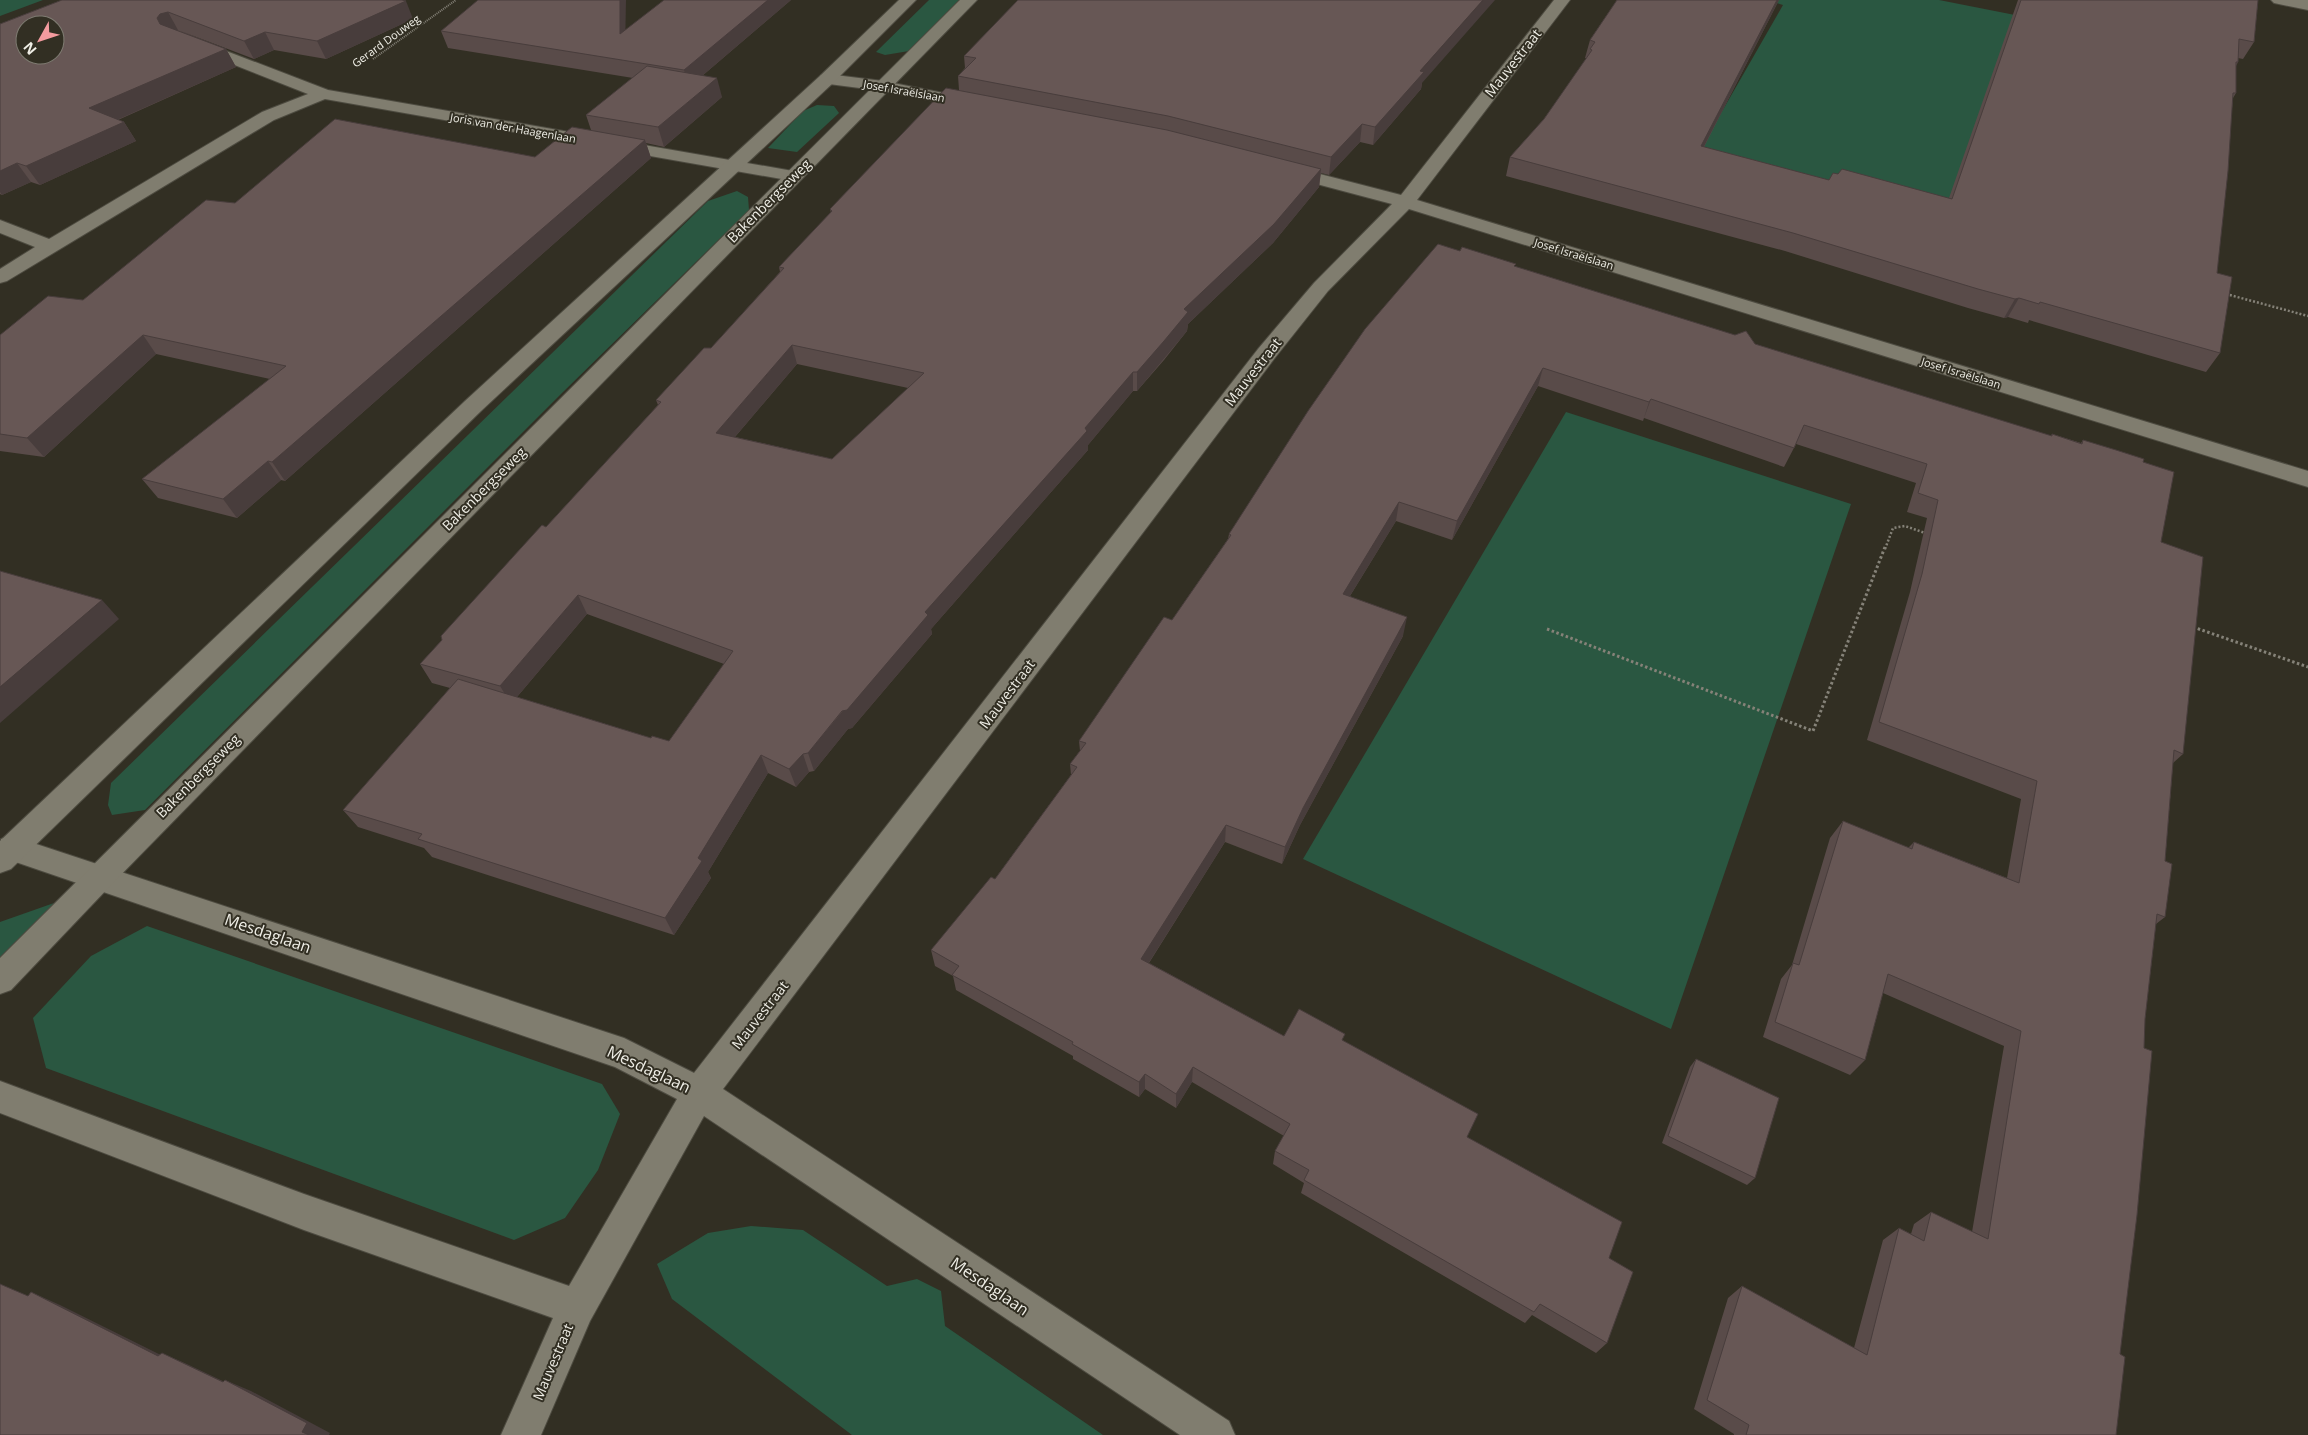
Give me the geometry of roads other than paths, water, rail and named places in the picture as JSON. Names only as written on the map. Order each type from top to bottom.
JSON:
[{"type":"street","points":[[6,854],[473,406],[827,79],[908,0]]},
{"type":"street","name":"Bakenbergseweg","points":[[0,980],[100,876],[793,176],[970,0]]},
{"type":"street","name":"Mauvestraat","points":[[521,1435],[576,1308],[699,1093],[1266,354],[1321,287],[1405,202],[1562,0]]},
{"type":"street","points":[[2279,0],[2308,6]]},
{"type":"street","name":"Joris van der Haagenlaan","points":[[177,37],[324,94],[793,176]]},
{"type":"street","name":"Josef Israëlslaan","points":[[827,79],[883,86],[991,107]]},
{"type":"street","name":"Joris van der Haagenlaan","points":[[0,277],[268,116],[284,108],[324,94]]},
{"type":"street","name":"Josef Israëlslaan","points":[[1266,165],[1405,202],[2308,479]]},
{"type":"street","points":[[0,226],[51,247]]},
{"type":"street","name":"Mesdaglaan","points":[[6,854],[100,876],[624,1054],[699,1093],[1216,1435]]},
{"type":"street","points":[[0,1097],[295,1209],[576,1308]]}]
